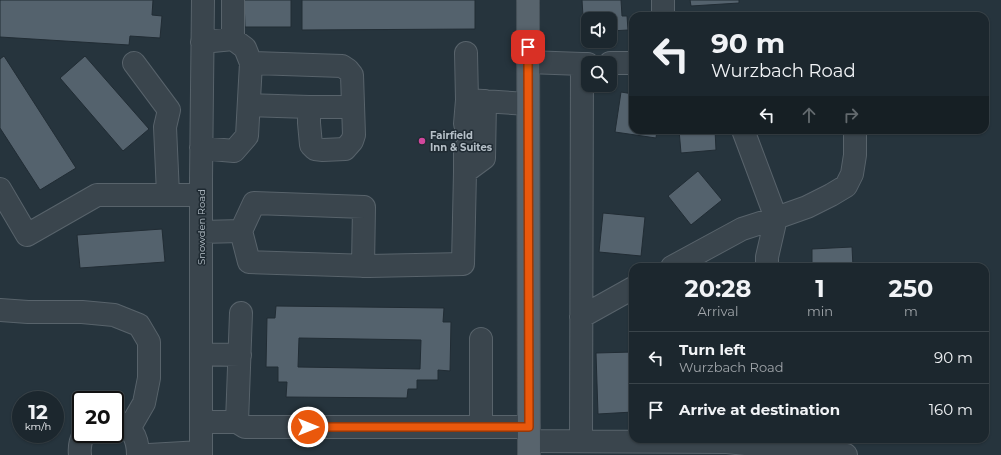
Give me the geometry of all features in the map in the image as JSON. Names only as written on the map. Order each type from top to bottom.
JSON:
[{"type":"main road","points":[[528,0],[529,441]]},
{"type":"street","name":"Snowden Road","points":[[201,454],[202,0]]},
{"type":"street","points":[[233,0],[233,39]]},
{"type":"street","points":[[663,0],[663,12]]},
{"type":"street","points":[[201,148],[234,150],[247,136],[251,63],[245,48],[233,39],[202,42]]},
{"type":"street","points":[[465,172],[484,158],[476,101],[466,53]]},
{"type":"street","points":[[528,62],[581,64]]},
{"type":"street","points":[[134,63],[169,110],[165,127],[168,194]]},
{"type":"street","points":[[251,63],[342,66],[348,70],[352,75],[354,135],[352,141],[345,149],[322,150],[315,149],[311,145],[309,108]]},
{"type":"street","points":[[617,63],[629,63]]},
{"type":"street","points":[[581,442],[585,92]]},
{"type":"street","points":[[476,101],[528,104]]},
{"type":"street","points":[[465,124],[476,101]]},
{"type":"street","points":[[249,105],[309,108],[353,107]]},
{"type":"street","points":[[744,134],[776,218],[766,257],[767,263]]},
{"type":"street","points":[[679,263],[742,229],[807,207],[846,186],[852,174],[855,155],[855,134]]},
{"type":"street","points":[[363,266],[364,207],[254,204],[241,231],[249,262],[363,266],[463,264],[465,149]]},
{"type":"street","points":[[0,190],[27,235],[97,195],[201,195]]},
{"type":"street","points":[[201,232],[241,231]]},
{"type":"street","points":[[582,316],[629,290]]},
{"type":"street","points":[[0,310],[114,314],[139,325],[149,342],[149,378],[144,403],[124,423]]},
{"type":"street","points":[[237,422],[241,313]]},
{"type":"street","points":[[481,339],[481,427]]},
{"type":"street","points":[[201,354],[240,355]]},
{"type":"street","points":[[201,422],[237,422],[246,427],[481,427],[529,441],[581,442],[649,448],[705,443]]},
{"type":"street","points":[[124,427],[135,436],[138,446],[138,455]]},
{"type":"street","points":[[80,443],[80,455]]},
{"type":"street","points":[[745,443],[846,455]]},
{"type":"street","points":[[149,455],[201,454]]},
{"type":"building","points":[[0,0],[153,0],[152,15],[162,16],[160,38],[130,36],[129,45],[0,37]]},
{"type":"building","points":[[244,0],[291,0],[291,27],[245,27]]},
{"type":"building","points":[[302,0],[475,0],[475,29],[302,30]]},
{"type":"building","points":[[582,0],[621,0],[622,16],[627,16],[628,30],[617,31],[617,12],[583,12]]},
{"type":"building","points":[[690,0],[739,0],[739,3],[691,6]]},
{"type":"building","points":[[4,56],[76,168],[40,190],[0,128],[0,59]]},
{"type":"building","points":[[85,56],[149,129],[123,151],[60,78]]},
{"type":"building","points":[[621,92],[629,93],[629,134],[656,134],[656,138],[615,132]]},
{"type":"building","points":[[679,134],[715,134],[716,150],[681,153]]},
{"type":"building","points":[[698,171],[722,200],[691,225],[668,196]]},
{"type":"building","points":[[603,213],[645,217],[641,256],[599,252]]},
{"type":"building","points":[[162,229],[165,262],[80,268],[77,235]]},
{"type":"building","points":[[852,247],[853,263],[812,263],[812,249]]},
{"type":"building","points":[[276,306],[444,308],[443,322],[451,322],[450,371],[438,370],[438,380],[417,380],[417,389],[408,389],[407,398],[286,397],[287,382],[278,382],[278,367],[266,367],[267,318],[275,318]],"holes":[[[299,338],[421,340],[420,369],[298,367]]]},
{"type":"building","points":[[629,352],[629,412],[598,414],[596,353]]},
{"type":"place","name":"Fairfield Inn & Suites","points":[[422,141]]},
{"type":"route","points":[[308,427],[529,427],[528,47]]}]
